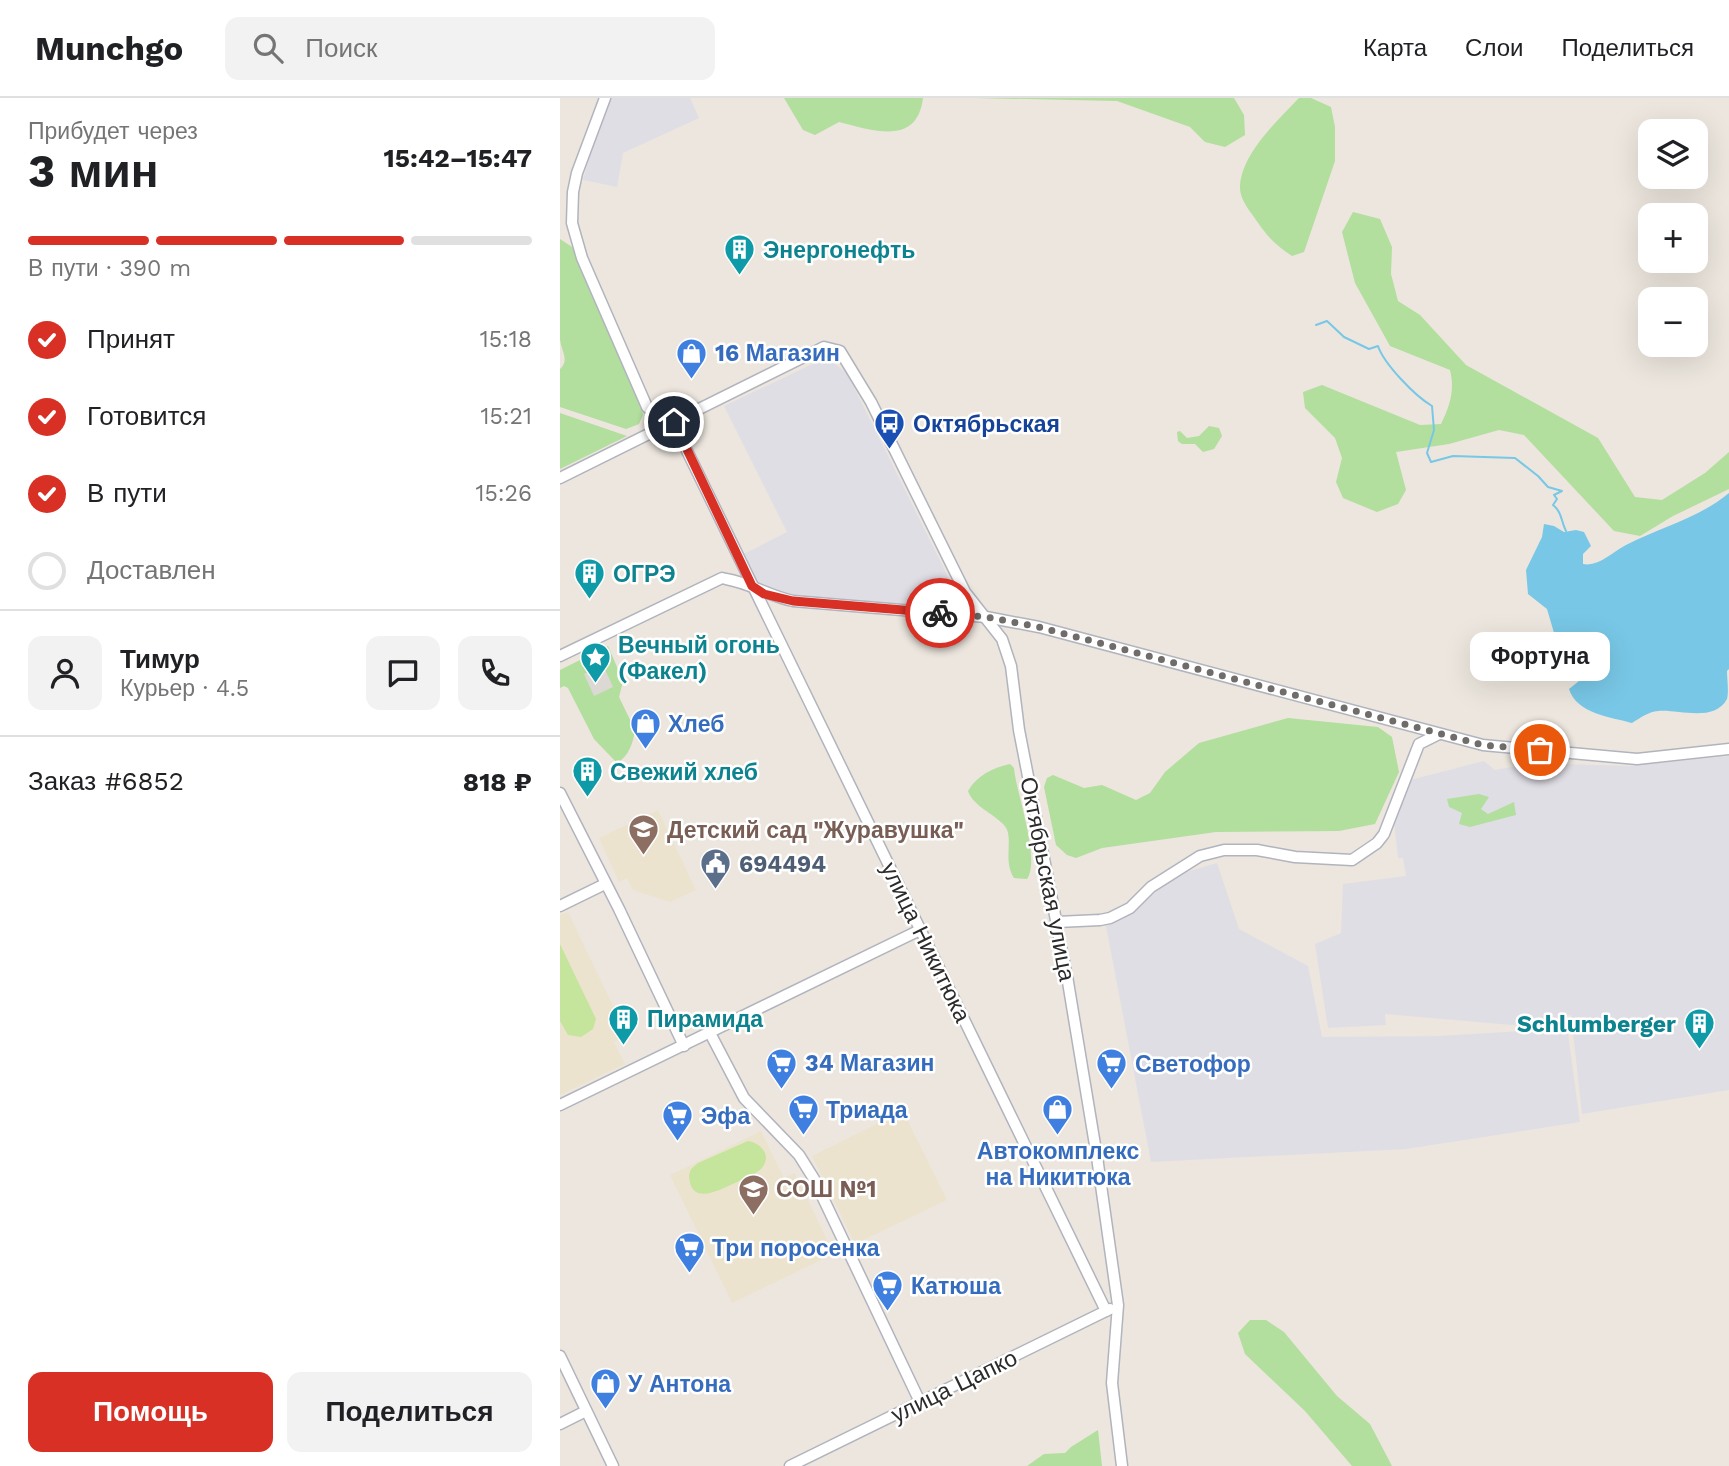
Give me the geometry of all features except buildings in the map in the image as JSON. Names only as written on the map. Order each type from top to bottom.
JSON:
[{"type":"street","points":[[605,98],[577,173],[573,191],[572,223],[582,258],[648,407],[654,415],[674,422]]},
{"type":"street","name":"Октябрьская улица","points":[[674,422],[824,347],[840,351],[871,402],[965,592],[1002,639],[1011,666],[1019,730],[1057,922],[1097,1157],[1118,1305],[1112,1383],[1122,1466]]},
{"type":"street","points":[[641,436],[648,418],[648,407]]},
{"type":"street","points":[[560,478],[674,422]]},
{"type":"street","name":"улица Никитюка","points":[[674,422],[1106,1311]]},
{"type":"street","points":[[560,656],[722,578],[752,586],[764,594],[793,601],[986,617],[1129,650],[1483,745],[1637,760],[1729,749]]},
{"type":"street","points":[[1057,922],[1110,918],[1130,908],[1151,887],[1200,856],[1224,850],[1257,850],[1295,857],[1352,860],[1377,843],[1384,834],[1419,744],[1415,727]]},
{"type":"street","points":[[1419,744],[1439,734]]},
{"type":"street","points":[[560,793],[684,1046]]},
{"type":"street","points":[[560,906],[605,884]]},
{"type":"street","points":[[560,1105],[920,930]]},
{"type":"street","points":[[710,1033],[744,1098],[799,1155],[814,1179],[920,1402]]},
{"type":"street","name":"улица Цапко","points":[[790,1466],[1118,1305]]},
{"type":"street","points":[[560,1356],[613,1466]]},
{"type":"street","points":[[560,1424],[586,1411]]},
{"type":"shaded area","points":[[607,98],[690,98],[699,118],[623,153],[617,187],[583,180]]},
{"type":"shaded area","points":[[821,360],[831,361],[847,373],[962,605],[940,613],[783,598],[757,586],[742,555],[787,532],[724,406]]},
{"type":"shaded area","points":[[603,665],[613,687],[594,696],[584,674]]},
{"type":"shaded area","points":[[1729,756],[1729,1090],[1582,1114],[1571,1015],[1512,1025],[1385,1014],[1386,1025],[1328,1028],[1315,944],[1341,933],[1343,884],[1406,876],[1403,858],[1398,858],[1394,822],[1410,780],[1484,761],[1495,770],[1532,763],[1629,766]]},
{"type":"shaded area","name":"Детский сад \"Журавушка\"","points":[[658,810],[696,890],[670,902],[633,890],[627,878],[619,882],[599,838]]},
{"type":"shaded area","points":[[1217,863],[1239,929],[1308,966],[1322,1037],[1439,1036],[1567,1026],[1580,1122],[1406,1149],[1151,1162],[1106,926],[1133,911],[1176,875]]},
{"type":"shaded area","points":[[568,912],[627,1035],[614,1042],[625,1064],[560,1095],[560,915]]},
{"type":"shaded area","points":[[903,1111],[947,1200],[855,1244],[812,1156]]},
{"type":"shaded area","name":"СОШ №1","points":[[761,1131],[784,1178],[795,1173],[834,1254],[732,1303],[670,1175]]},
{"type":"green space","points":[[784,98],[923,98],[919,113],[912,124],[902,129],[878,131],[839,122],[815,135],[803,130]]},
{"type":"green space","points":[[976,98],[1234,98],[1244,115],[1245,135],[1225,147],[1205,142],[1190,127],[1117,101]]},
{"type":"green space","points":[[1299,98],[1311,98],[1331,107],[1335,127],[1335,161],[1304,252],[1292,256],[1263,229],[1241,196],[1240,188],[1246,163],[1253,151],[1271,127]]},
{"type":"green space","points":[[1353,212],[1380,219],[1392,247],[1391,274],[1398,301],[1420,315],[1466,365],[1598,438],[1635,497],[1662,500],[1705,473],[1729,452],[1729,489],[1673,516],[1640,536],[1614,531],[1524,435],[1499,430],[1449,444],[1396,452],[1406,490],[1398,504],[1377,512],[1343,498],[1336,482],[1342,458],[1335,438],[1305,408],[1303,392],[1322,385],[1420,425],[1441,424],[1452,391],[1450,370],[1390,346],[1355,283],[1342,232]]},
{"type":"green space","points":[[560,239],[572,247],[582,264],[640,398],[643,415],[639,424],[626,429],[560,407],[560,369],[565,359],[560,339]]},
{"type":"green space","points":[[560,413],[627,436],[560,469]]},
{"type":"green space","points":[[1209,426],[1219,428],[1222,436],[1214,449],[1203,452],[1195,444],[1182,444],[1178,441],[1177,432],[1180,431],[1187,438],[1199,436]]},
{"type":"green space","points":[[608,646],[623,681],[619,697],[635,730],[630,749],[617,763],[594,739],[568,688],[560,688],[560,670]]},
{"type":"green space","points":[[1288,718],[1378,727],[1392,737],[1399,772],[1375,824],[1339,831],[1216,832],[1102,848],[1076,858],[1067,855],[1056,845],[1044,787],[1047,778],[1053,775],[1084,788],[1102,785],[1136,800],[1150,793],[1165,772],[1199,743]]},
{"type":"green space","points":[[1010,764],[1014,768],[1030,842],[1031,870],[1027,879],[1014,878],[1011,871],[1008,856],[1009,836],[1004,825],[974,801],[968,791],[986,773]]},
{"type":"green space","points":[[1479,794],[1489,797],[1481,809],[1488,814],[1514,802],[1516,815],[1470,827],[1459,824],[1462,813],[1449,807],[1447,799]]},
{"type":"green space","points":[[560,944],[596,1019],[593,1029],[581,1037],[568,1035],[560,1021]]},
{"type":"green space","points":[[748,1141],[761,1147],[766,1155],[761,1169],[715,1192],[700,1194],[695,1191],[689,1175],[691,1169],[698,1163]]},
{"type":"green space","points":[[1250,1320],[1266,1320],[1284,1332],[1337,1396],[1370,1424],[1392,1466],[1352,1466],[1305,1411],[1245,1354],[1238,1333]]},
{"type":"green space","points":[[1098,1430],[1102,1466],[1027,1466],[1044,1454],[1065,1453]]},
{"type":"water","points":[[1729,493],[1727,699],[1714,711],[1658,711],[1632,723],[1596,713],[1579,704],[1569,689],[1589,673],[1591,663],[1582,663],[1569,657],[1557,643],[1547,609],[1528,594],[1526,570],[1542,537],[1544,524],[1564,532],[1584,532],[1591,546],[1583,554],[1583,564],[1589,564],[1692,516]]},
{"type":"waterway","points":[[1316,325],[1327,321],[1344,337],[1369,349],[1378,346],[1401,379],[1432,406],[1434,430],[1427,453],[1431,462],[1453,456],[1515,458],[1548,487],[1562,491],[1554,495],[1557,499],[1553,505],[1560,514],[1566,531]]},
{"type":"way so far","points":[[940,613],[986,617],[1039,627],[1483,745],[1540,750]]},
{"type":"place","name":"Энергонефть","points":[[740,277]]},
{"type":"place","name":"16 Магазин","points":[[692,380]]},
{"type":"place","name":"Октябрьская","points":[[890,451]]},
{"type":"place","name":"ОГРЭ","points":[[590,601]]},
{"type":"place","name":"Вечный огонь (Факел)","points":[[595,685]]},
{"type":"place","name":"Фортуна","points":[[1540,750]]},
{"type":"place","name":"Хлеб","points":[[645,751]]},
{"type":"place","name":"Свежий хлеб","points":[[587,799]]},
{"type":"place","name":"Детский сад \"Журавушка\"","points":[[644,857]]},
{"type":"place","name":"694494","points":[[716,891]]},
{"type":"place","name":"Пирамида","points":[[624,1046]]},
{"type":"place","name":"Schlumberger","points":[[1699,1051]]},
{"type":"place","name":"34 Магазин","points":[[782,1090]]},
{"type":"place","name":"Светофор","points":[[1112,1091]]},
{"type":"place","name":"Триада","points":[[803,1137]]},
{"type":"place","name":"Автокомплекс на Никитюка","points":[[1058,1137]]},
{"type":"place","name":"Эфа","points":[[678,1143]]},
{"type":"place","name":"СОШ №1","points":[[753,1216]]},
{"type":"place","name":"Три поросенка","points":[[689,1275]]},
{"type":"place","name":"Катюша","points":[[888,1313]]},
{"type":"place","name":"У Антона","points":[[605,1411]]},
{"type":"route","points":[[674,422],[752,586],[764,594],[793,601],[940,613]]}]
